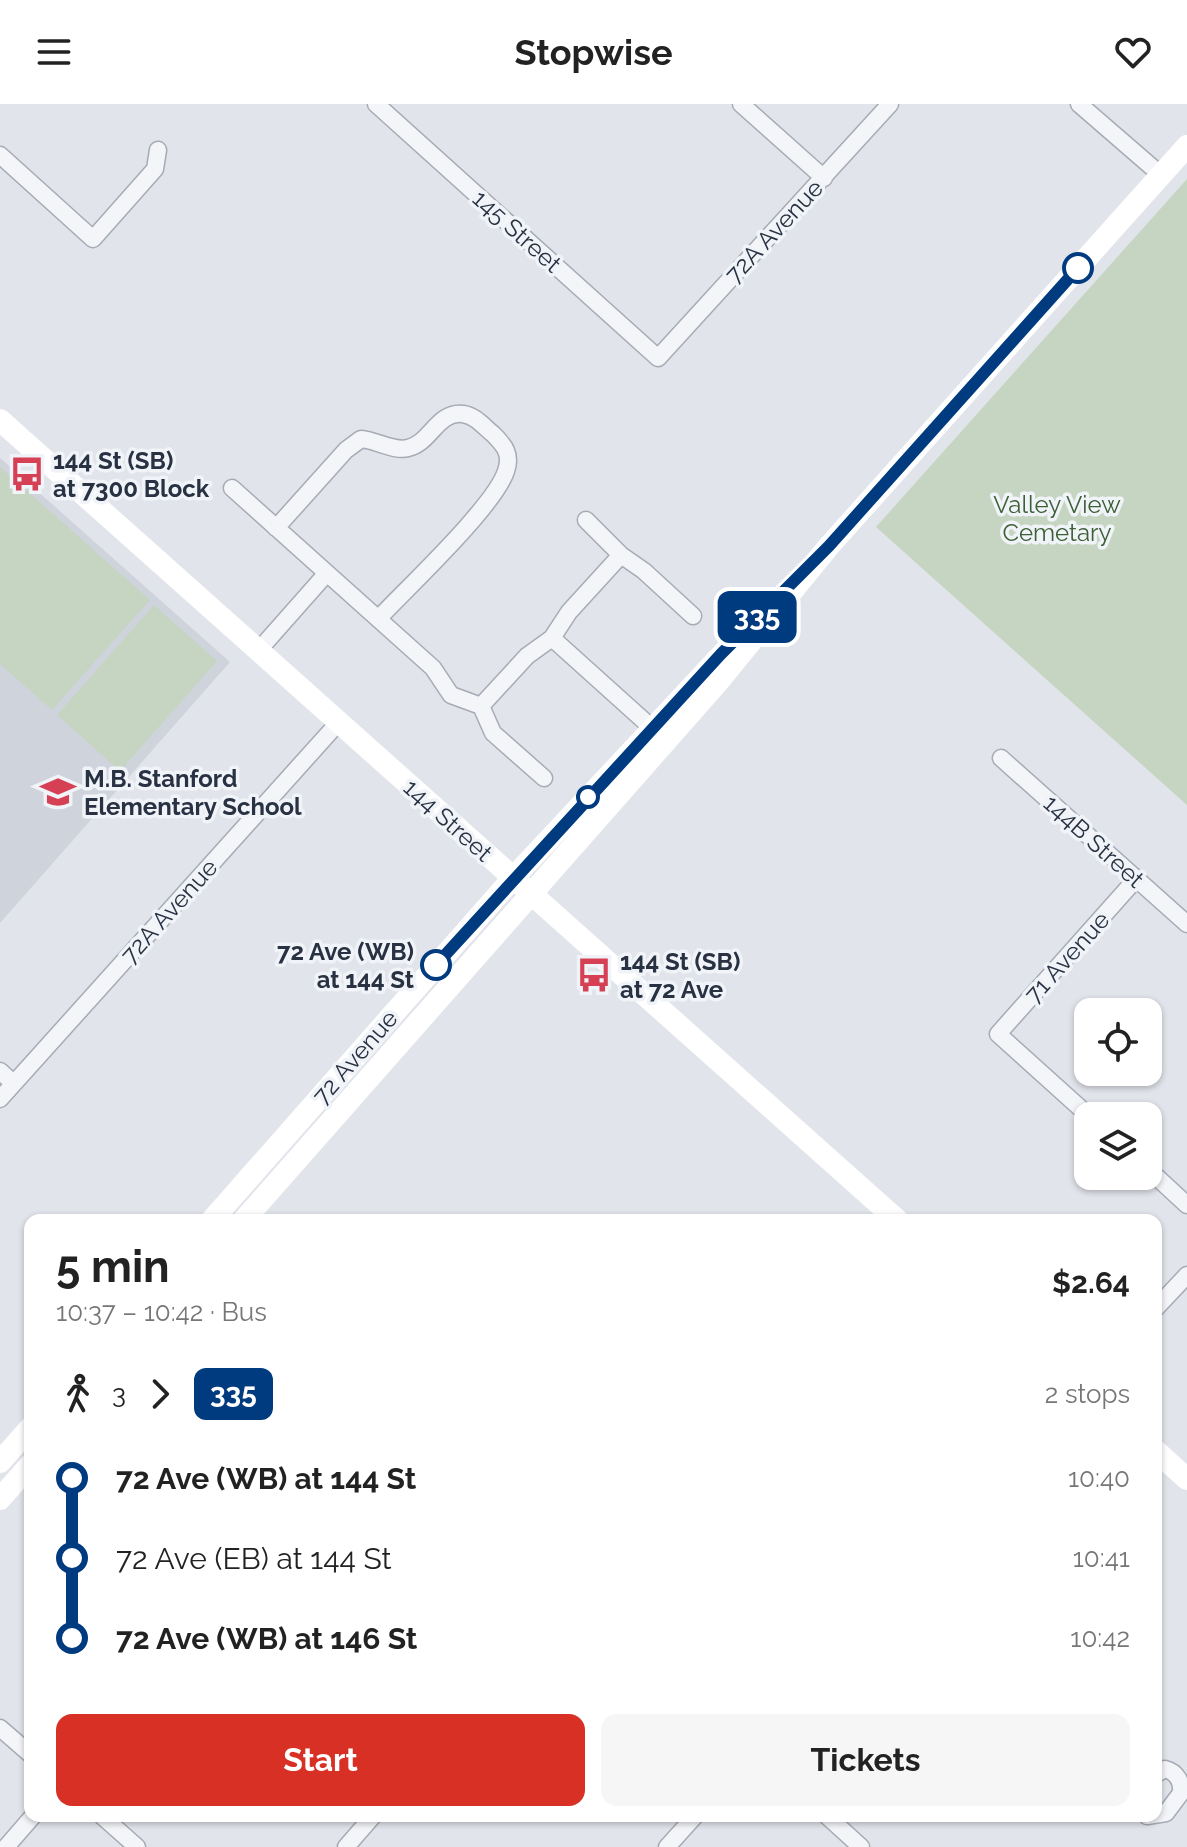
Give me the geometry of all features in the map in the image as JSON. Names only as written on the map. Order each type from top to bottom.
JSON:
[{"type":"main road","name":"72 Avenue","points":[[249,1214],[652,728],[829,546],[1187,146]]},
{"type":"main road","name":"144 Street","points":[[0,420],[890,1214]]},
{"type":"main road","name":"72 Avenue","points":[[218,1214],[521,885],[718,682],[829,546]]},
{"type":"main road","points":[[0,1462],[24,1435]]},
{"type":"main road","points":[[1162,1456],[1187,1479]]},
{"type":"main road","points":[[0,1499],[24,1472]]},
{"type":"street","name":"145 Street","points":[[376,104],[658,358]]},
{"type":"street","points":[[741,104],[824,178]]},
{"type":"street","name":"72A Avenue","points":[[658,358],[890,104]]},
{"type":"street","points":[[1079,104],[1161,175]]},
{"type":"street","points":[[0,155],[93,239],[155,169],[158,150]]},
{"type":"street","points":[[276,528],[344,451],[361,439],[398,449],[410,448],[424,440],[444,418],[454,413],[474,417],[503,444],[509,455],[506,473],[474,517],[378,619]]},
{"type":"street","points":[[232,488],[433,668],[451,695],[481,706],[493,733],[544,778]]},
{"type":"street","points":[[586,520],[621,555],[644,571],[693,616]]},
{"type":"street","points":[[481,706],[527,656],[552,638],[569,612],[621,555]]},
{"type":"street","points":[[258,651],[327,573]]},
{"type":"street","points":[[552,638],[652,728]]},
{"type":"street","name":"72A Avenue","points":[[0,1099],[338,723]]},
{"type":"street","name":"144B Street","points":[[1001,758],[1187,924]]},
{"type":"street","name":"71 Avenue","points":[[1074,1102],[998,1034],[1136,879]]},
{"type":"street","points":[[0,1071],[13,1083]]},
{"type":"street","points":[[1162,1182],[1187,1205]]},
{"type":"street","points":[[1162,1302],[1187,1275]]},
{"type":"street","points":[[0,1728],[24,1749]]},
{"type":"street","points":[[1162,1772],[1169,1769],[1180,1782],[1181,1810]]},
{"type":"street","points":[[6,1847],[28,1822]]},
{"type":"street","points":[[109,1822],[137,1847]]},
{"type":"street","points":[[346,1847],[368,1822]]},
{"type":"street","points":[[667,1847],[690,1822]]},
{"type":"street","points":[[834,1822],[861,1847]]},
{"type":"shaded area","name":"M.B. Stanford Elementary School","points":[[0,458],[230,662],[0,923]]},
{"type":"green space","name":"Valley View Cemetary","points":[[1187,179],[1187,805],[876,527]]},
{"type":"green space","points":[[0,467],[150,600],[52,710],[0,664]]},
{"type":"green space","points":[[154,605],[217,661],[120,771],[57,715]]},
{"type":"bus line","name":"335","points":[[436,965],[721,654],[829,546],[1078,268]]},
{"type":"place","name":"144 St (SB) at 7300 Block","points":[[27,474]]},
{"type":"place","name":"M.B. Stanford Elementary School","points":[[58,792]]},
{"type":"place","name":"72 Ave (WB) at 144 St","points":[[436,965]]},
{"type":"place","name":"144 St (SB) at 72 Ave","points":[[594,975]]}]
